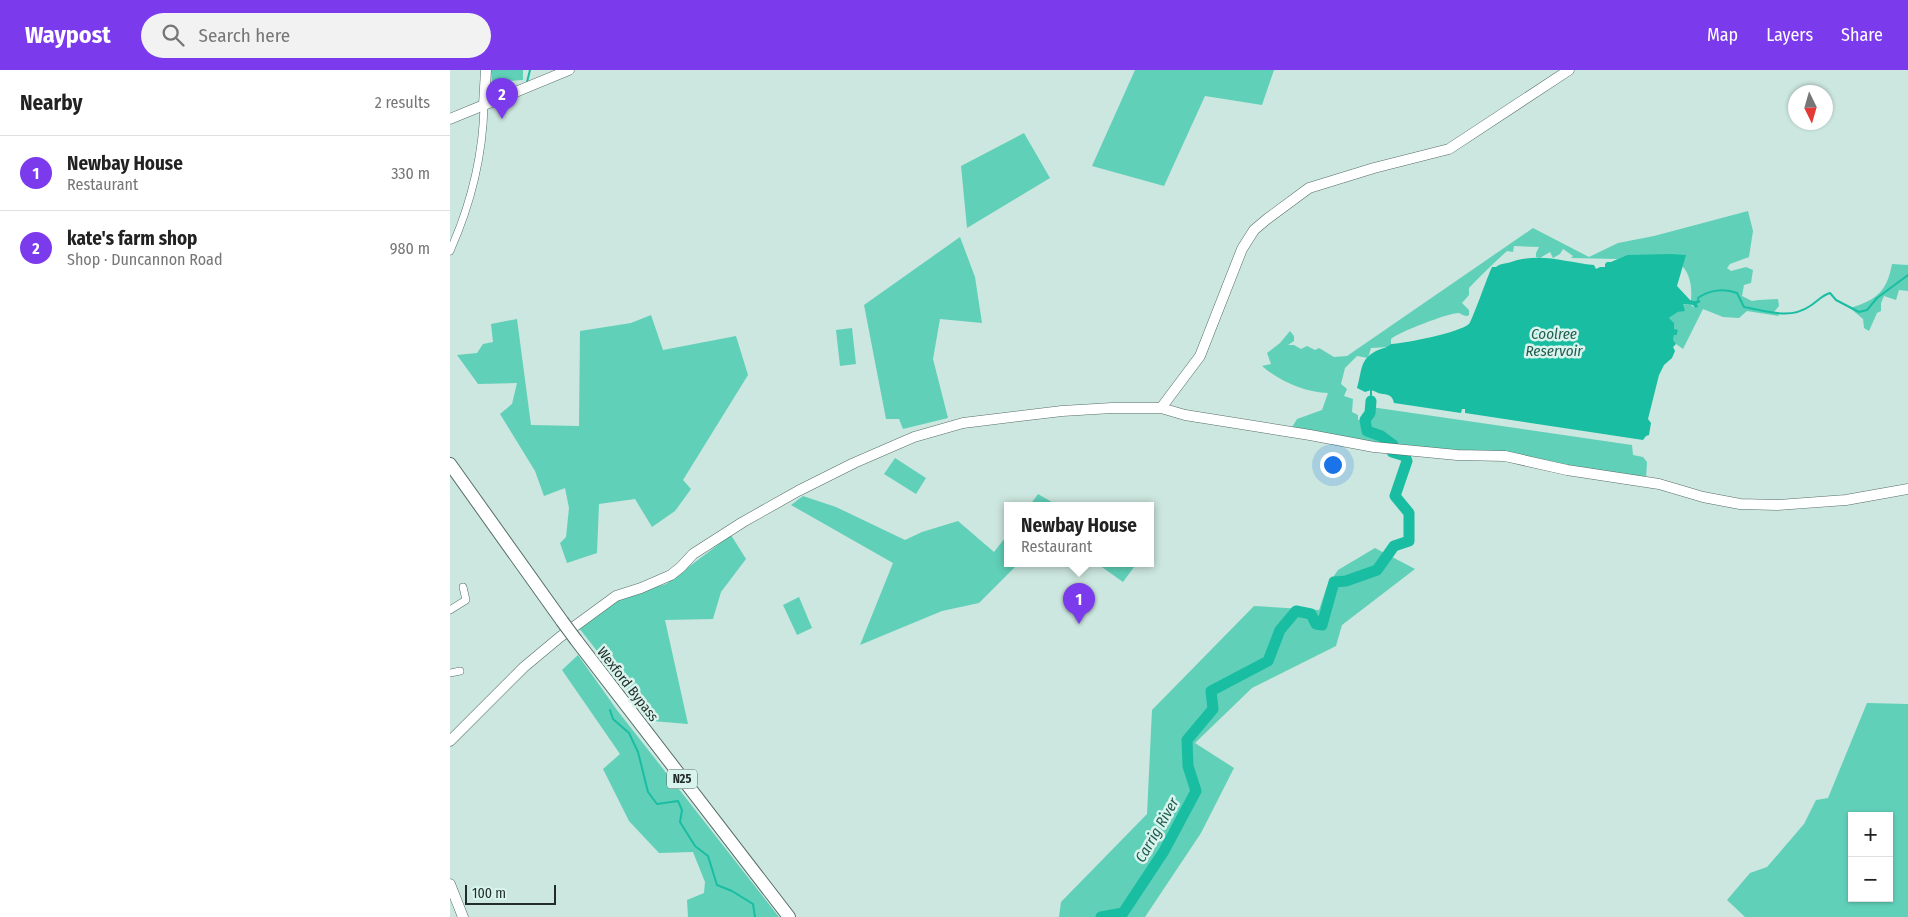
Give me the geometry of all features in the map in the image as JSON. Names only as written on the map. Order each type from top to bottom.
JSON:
[{"type":"highway","name":"Wexford Bypass","points":[[450,464],[576,640],[789,917]]},
{"type":"street","points":[[450,251],[468,204],[479,164],[484,136],[486,70]]},
{"type":"street","points":[[450,119],[569,70]]},
{"type":"street","points":[[1160,408],[1200,356],[1242,248],[1254,230],[1267,219],[1310,188],[1374,168],[1449,149],[1569,70]]},
{"type":"street","points":[[450,741],[524,667],[616,596],[671,575],[681,568],[693,554],[742,522],[854,463],[914,437],[963,423],[1062,411],[1160,408],[1185,415],[1310,435],[1374,448],[1458,455],[1505,456],[1567,470],[1659,484],[1703,497],[1740,504],[1778,505],[1846,500],[1908,489]]},
{"type":"street","points":[[450,610],[466,600],[463,587]]},
{"type":"street","points":[[450,673],[460,671]]},
{"type":"street","points":[[450,884],[463,917]]},
{"type":"shaded area","points":[[491,70],[523,70],[523,80],[492,82]]},
{"type":"shaded area","points":[[1135,70],[1274,70],[1262,105],[1205,96],[1164,186],[1092,166]]},
{"type":"shaded area","points":[[1024,133],[1050,178],[967,228],[961,166]]},
{"type":"shaded area","points":[[1748,211],[1753,231],[1749,257],[1730,264],[1727,268],[1731,271],[1746,267],[1753,270],[1751,283],[1744,285],[1742,296],[1752,301],[1778,299],[1779,306],[1774,312],[1778,313],[1779,316],[1747,311],[1739,318],[1723,317],[1703,309],[1683,349],[1672,341],[1674,335],[1677,335],[1678,330],[1674,330],[1669,318],[1684,310],[1682,304],[1691,305],[1695,308],[1701,302],[1698,298],[1696,301],[1691,300],[1690,282],[1682,266],[1685,255],[1627,255],[1618,259],[1571,258],[1573,256],[1563,249],[1560,254],[1553,258],[1550,252],[1540,258],[1536,257],[1539,247],[1514,246],[1513,252],[1507,251],[1469,288],[1469,295],[1462,303],[1469,310],[1469,315],[1453,314],[1413,328],[1391,339],[1391,344],[1388,347],[1371,348],[1368,358],[1357,356],[1345,368],[1341,384],[1347,389],[1344,396],[1353,399],[1352,412],[1358,415],[1358,420],[1365,420],[1370,413],[1371,407],[1632,445],[1633,455],[1643,457],[1647,462],[1646,479],[1457,451],[1375,443],[1291,429],[1297,419],[1322,410],[1328,393],[1311,391],[1293,385],[1276,377],[1262,366],[1271,364],[1267,353],[1280,343],[1290,331],[1294,336],[1294,341],[1288,345],[1294,345],[1301,349],[1307,346],[1315,350],[1319,348],[1334,357],[1347,356],[1533,228],[1589,257],[1618,243],[1654,236]]},
{"type":"shaded area","points":[[960,237],[975,277],[982,323],[940,319],[933,359],[948,418],[903,429],[899,419],[886,419],[864,305]]},
{"type":"shaded area","points":[[1892,264],[1908,265],[1908,291],[1899,290],[1896,300],[1884,296],[1881,303],[1881,311],[1877,313],[1869,331],[1864,328],[1863,319],[1850,308],[1874,298],[1884,288]]},
{"type":"shaded area","points":[[651,315],[663,350],[736,336],[748,375],[683,480],[691,489],[675,511],[652,527],[635,499],[599,504],[597,553],[567,563],[560,543],[566,537],[569,508],[565,488],[544,496],[535,471],[500,414],[512,404],[517,383],[478,384],[457,355],[477,353],[483,344],[493,342],[491,324],[517,319],[531,425],[579,426],[580,331],[631,323]]},
{"type":"shaded area","points":[[852,328],[856,364],[840,366],[836,330]]},
{"type":"shaded area","points":[[895,458],[926,478],[916,494],[884,474]]},
{"type":"shaded area","points":[[1038,494],[1052,502],[1032,502]]},
{"type":"shaded area","points":[[803,496],[836,507],[905,540],[922,532],[958,521],[994,552],[1004,539],[1004,567],[1015,567],[979,603],[942,611],[860,645],[893,563],[791,505]]},
{"type":"shaded area","points":[[731,535],[746,559],[721,592],[713,619],[665,620],[688,724],[652,721],[579,628],[621,597],[666,584]]},
{"type":"shaded area","points":[[1375,548],[1415,569],[1342,625],[1336,646],[1252,688],[1195,743],[1234,768],[1201,833],[1145,917],[1059,917],[1061,902],[1147,814],[1152,710],[1254,606],[1319,610],[1327,586],[1338,570]]},
{"type":"shaded area","points":[[1102,567],[1134,567],[1123,582]]},
{"type":"shaded area","points":[[799,597],[812,628],[797,635],[783,605]]},
{"type":"shaded area","points":[[578,655],[617,710],[779,917],[688,917],[687,900],[704,893],[705,882],[693,852],[659,853],[629,821],[603,769],[620,754],[562,670]]},
{"type":"shaded area","points":[[1867,703],[1908,704],[1908,917],[1745,917],[1727,900],[1750,873],[1767,867],[1804,824],[1816,800],[1828,798]]},
{"type":"water","name":"Coolree Reservoir","points":[[1627,255],[1686,255],[1677,286],[1690,300],[1696,301],[1698,298],[1701,302],[1695,308],[1693,305],[1683,304],[1685,311],[1678,312],[1669,318],[1674,323],[1674,329],[1678,330],[1673,340],[1676,344],[1673,347],[1675,351],[1659,375],[1648,419],[1651,423],[1649,435],[1643,440],[1465,413],[1465,409],[1462,409],[1461,413],[1394,403],[1389,395],[1371,390],[1365,392],[1357,388],[1364,362],[1376,351],[1391,344],[1444,334],[1469,324],[1492,267],[1522,259],[1543,258],[1594,265],[1596,269],[1605,267],[1607,262]]},
{"type":"waterway","points":[[527,82],[530,70]]},
{"type":"waterway","points":[[1698,298],[1702,295],[1722,290],[1737,293],[1744,307],[1786,314],[1802,310],[1830,293],[1836,300],[1859,312],[1867,310],[1877,298],[1908,275]]},
{"type":"waterway","points":[[1371,390],[1371,401]]},
{"type":"waterway","name":"Carrig River","points":[[1371,401],[1370,413],[1365,420],[1367,431],[1381,436],[1393,445]]},
{"type":"waterway","name":"Carrig River","points":[[1101,917],[1123,913],[1164,851],[1196,791],[1188,766],[1187,740],[1213,709],[1211,691],[1268,661],[1280,630],[1296,611],[1311,614],[1316,624],[1322,625],[1334,582],[1346,581],[1377,570],[1394,546],[1409,541],[1409,513],[1395,496],[1407,461],[1405,456],[1392,452]]},
{"type":"waterway","points":[[610,710],[613,719],[629,733],[638,752],[648,792],[657,804],[678,801],[682,810],[680,822],[695,846],[708,856],[717,885],[732,891],[753,904],[755,917]]},
{"type":"place","name":"kate's farm shop","points":[[502,119]]},
{"type":"place","name":"Newbay House","points":[[1079,624]]}]
